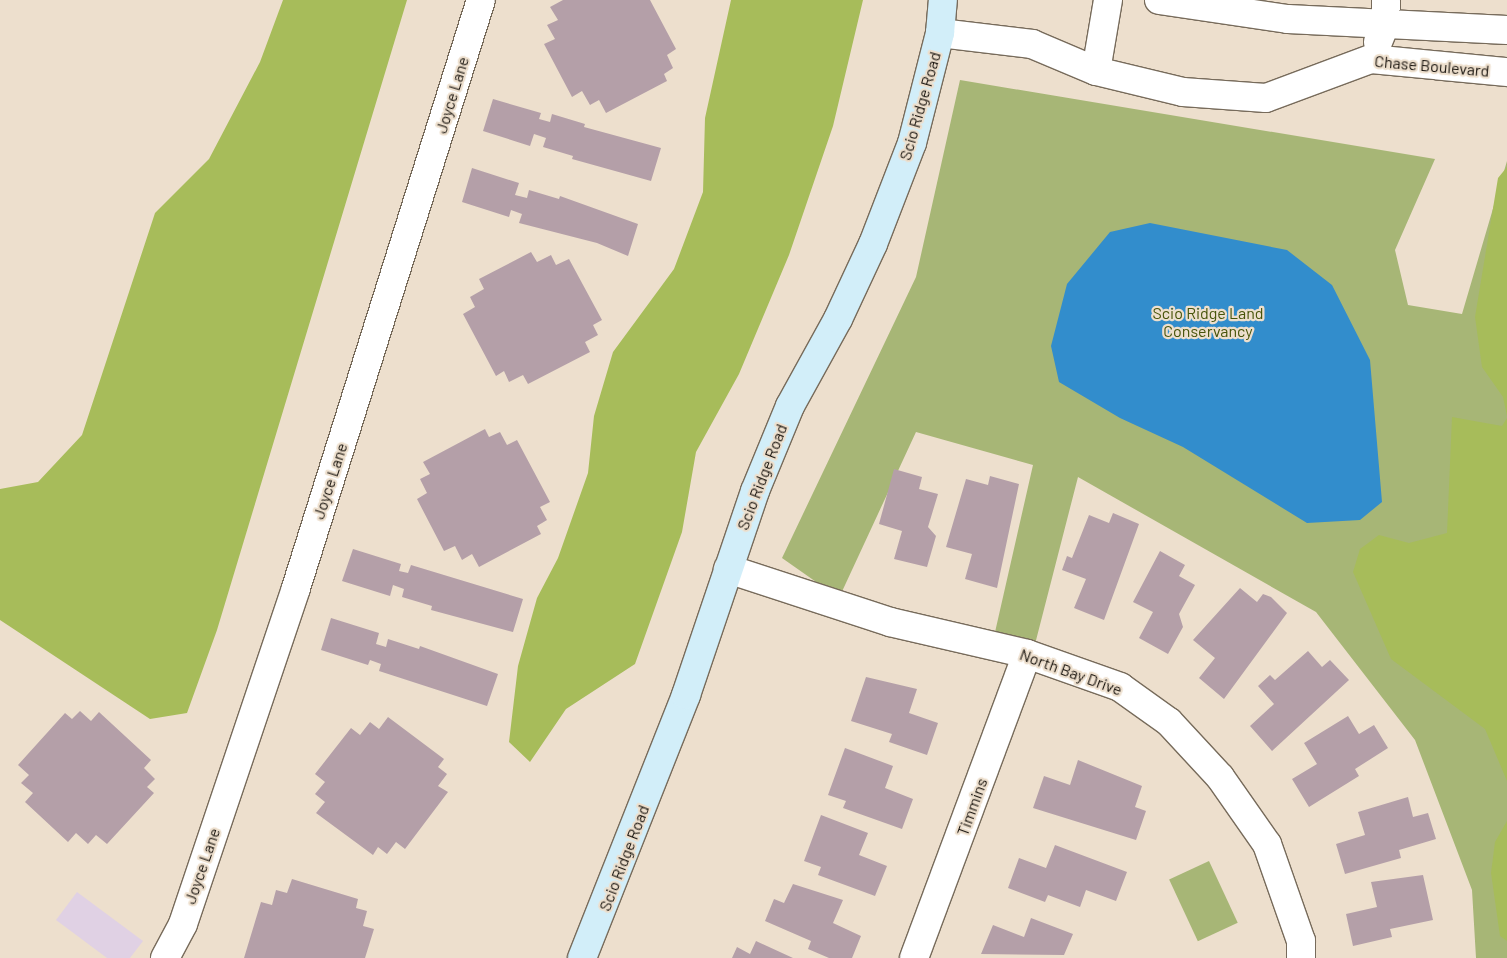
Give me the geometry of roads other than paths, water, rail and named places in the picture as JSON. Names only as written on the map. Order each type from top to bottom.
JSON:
[{"type":"street","name":"Joyce Lane","points":[[165,958],[183,924],[296,588],[481,0]]},
{"type":"street","name":"Scio Ridge Road","points":[[582,958],[686,695],[728,569],[790,406],[838,320],[877,234],[912,143],[940,33],[943,0]]},
{"type":"street","points":[[1096,71],[1108,0]]},
{"type":"street","points":[[1159,0],[1195,8],[1386,12],[1507,30]]},
{"type":"street","points":[[1348,11],[1371,59]]},
{"type":"street","points":[[1371,59],[1386,12]]},
{"type":"street","name":"Chase Boulevard","points":[[940,33],[1032,44],[1096,71],[1183,92],[1266,98],[1371,59],[1507,72]]},
{"type":"street","name":"North Bay Drive","points":[[728,569],[890,622],[1027,654],[1120,687],[1169,722],[1220,777],[1267,844],[1301,941],[1301,958]]},
{"type":"street","name":"Timmins","points":[[914,958],[1027,654]]},
{"type":"water","points":[[1150,223],[1287,250],[1332,285],[1370,360],[1382,502],[1360,520],[1307,523],[1183,447],[1120,418],[1059,382],[1051,346],[1067,284],[1110,232]]},
{"type":"park label","name":"Scio Ridge Land Conservancy","points":[[1208,322]]}]
